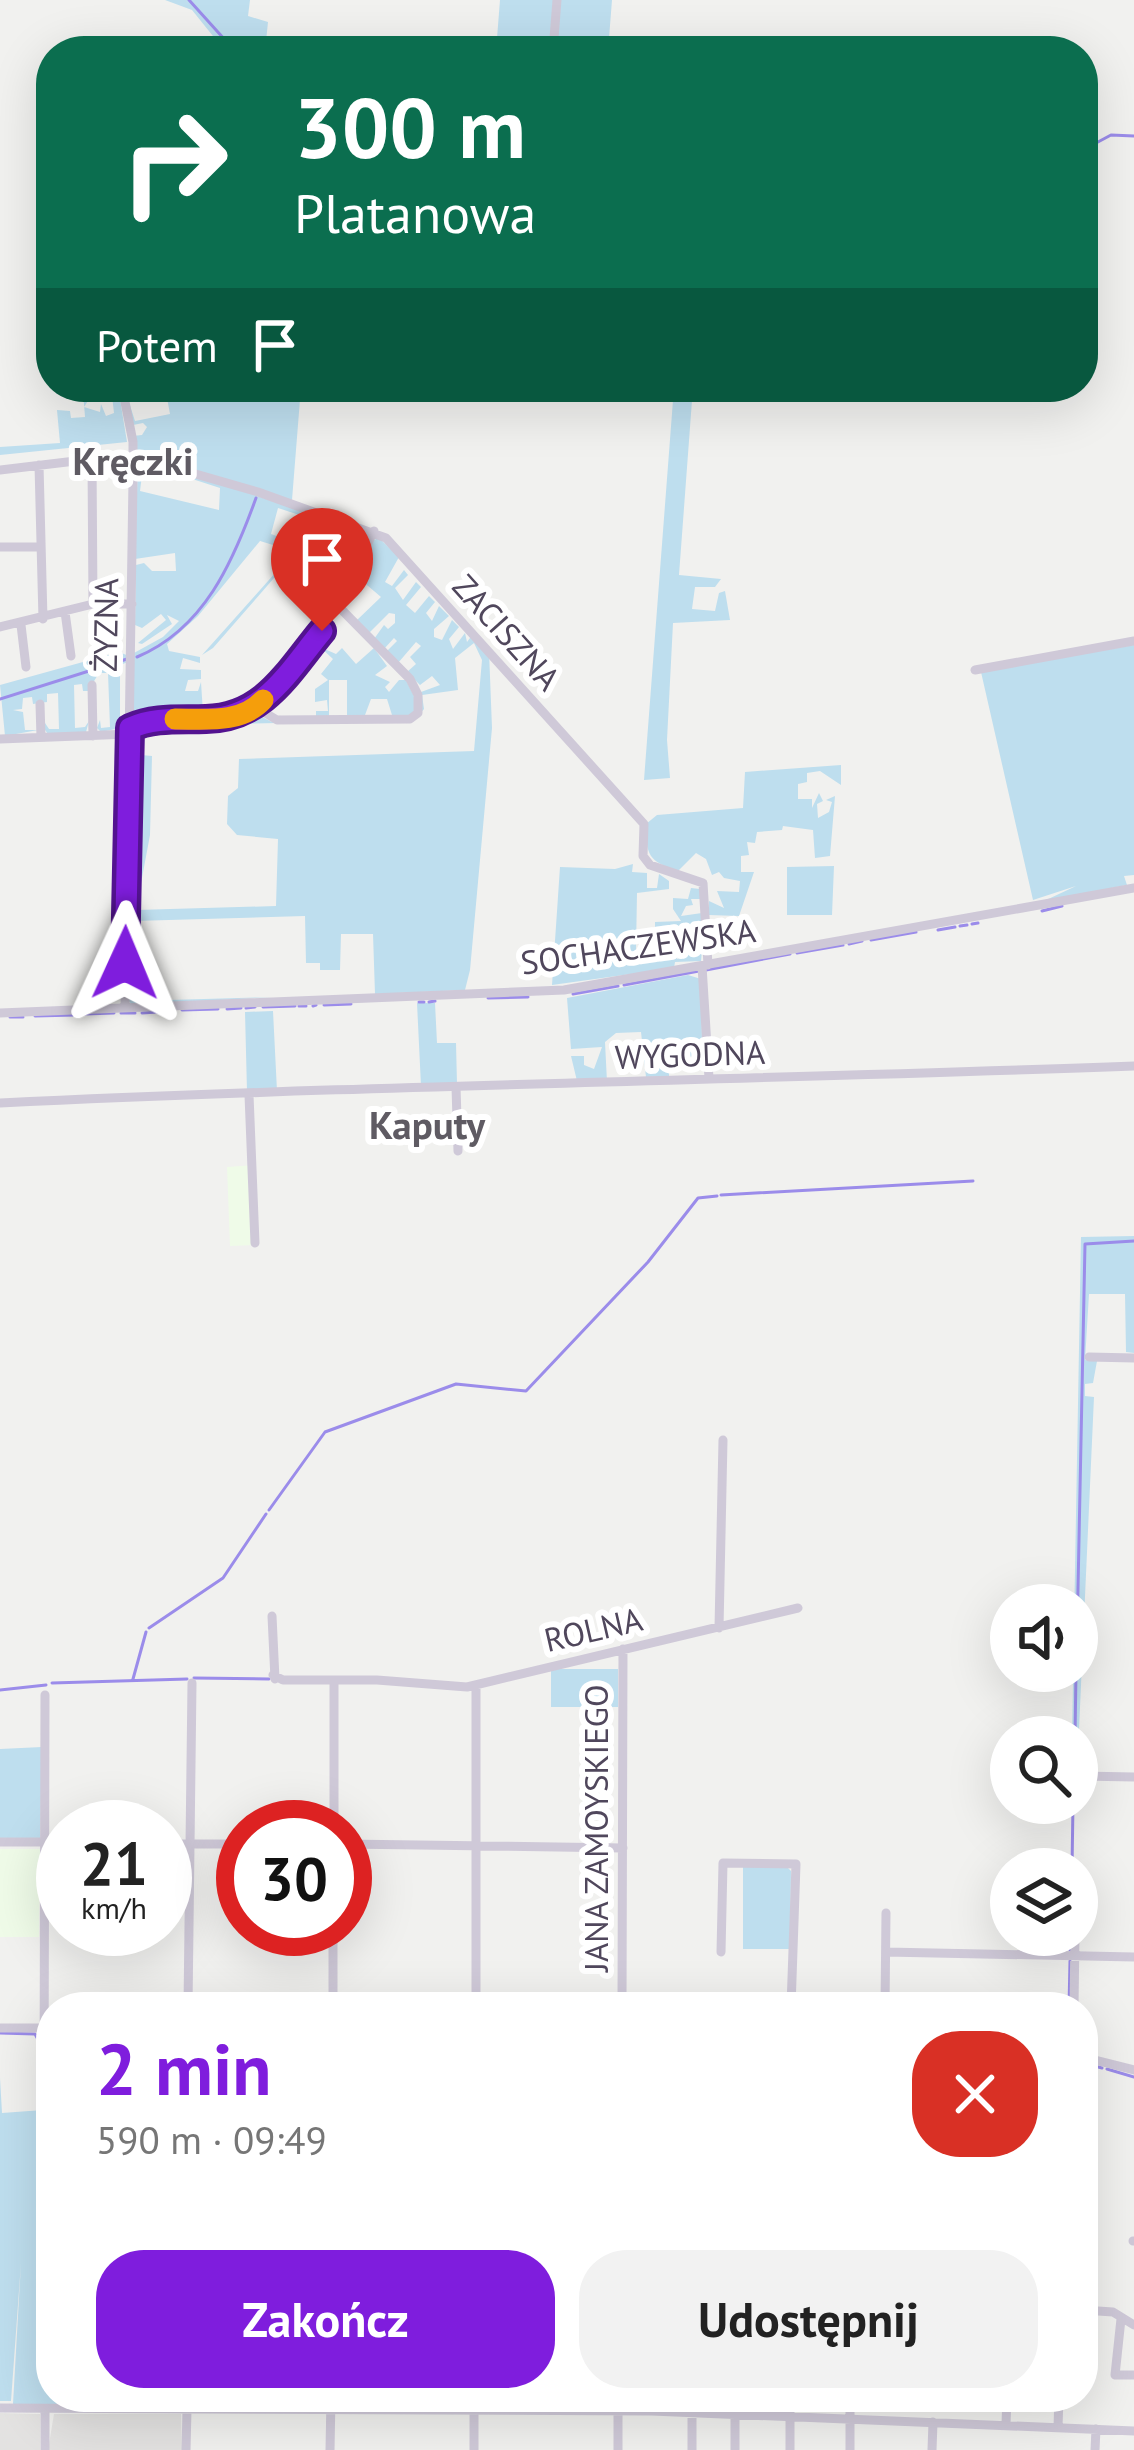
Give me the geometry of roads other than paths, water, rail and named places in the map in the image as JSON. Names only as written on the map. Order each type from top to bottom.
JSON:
[{"type":"street","points":[[554,36],[557,0]]},
{"type":"street","name":"ŻYZNA","points":[[124,402],[133,456],[125,1008]]},
{"type":"street","name":"ZACISZNA","points":[[133,456],[374,531],[479,637],[644,824],[643,856],[650,866],[703,883],[705,966]]},
{"type":"street","points":[[0,470],[86,458],[94,462],[93,604]]},
{"type":"street","points":[[43,464],[43,619]]},
{"type":"street","points":[[0,739],[93,736],[130,731],[151,720],[225,718],[256,708],[290,672],[337,605],[374,531]]},
{"type":"street","points":[[0,547],[40,547]]},
{"type":"street","points":[[0,627],[93,604],[132,604]]},
{"type":"street","points":[[256,708],[277,720],[410,719],[418,713],[418,694],[410,680],[337,605]]},
{"type":"street","points":[[65,612],[71,656]]},
{"type":"street","points":[[21,625],[26,667]]},
{"type":"street","points":[[975,670],[1134,641]]},
{"type":"street","points":[[92,686],[93,736]]},
{"type":"street","points":[[40,704],[41,737]]},
{"type":"street","name":"SOCHACZEWSKA","points":[[0,1013],[564,990],[1134,888]]},
{"type":"street","points":[[705,966],[709,1078]]},
{"type":"street","name":"WYGODNA","points":[[0,1103],[1134,1066]]},
{"type":"street","points":[[456,1087],[458,1151]]},
{"type":"street","points":[[249,1095],[255,1243]]},
{"type":"street","points":[[1089,1357],[1134,1358]]},
{"type":"street","points":[[718,1628],[723,1440]]},
{"type":"street","name":"ROLNA","points":[[272,1616],[274,1677],[476,1686],[798,1608]]},
{"type":"street","name":"JANA ZAMOYSKIEGO","points":[[622,1992],[623,1649]]},
{"type":"street","points":[[334,1680],[334,1800]]},
{"type":"street","points":[[190,1800],[192,1683]]},
{"type":"street","points":[[476,1686],[476,1992]]},
{"type":"street","points":[[45,1694],[45,1800]]},
{"type":"street","points":[[1098,1776],[1134,1777]]},
{"type":"street","points":[[0,1842],[36,1842]]},
{"type":"street","points":[[372,1844],[622,1848]]},
{"type":"street","points":[[721,1952],[723,1863],[796,1864],[792,1992]]},
{"type":"street","points":[[885,1992],[886,1913]]},
{"type":"street","points":[[886,1952],[990,1953]]},
{"type":"street","points":[[1098,1955],[1134,1957]]},
{"type":"street","points":[[47,1956],[47,1992]]},
{"type":"street","points":[[188,1956],[188,1992]]},
{"type":"street","points":[[333,1956],[333,1992]]},
{"type":"street","points":[[1074,1992],[1075,1956]]},
{"type":"street","points":[[0,2028],[36,2029]]},
{"type":"street","points":[[1098,2061],[1134,2070]]},
{"type":"street","points":[[1098,2311],[1113,2312],[1134,2325]]},
{"type":"street","points":[[1121,2319],[1115,2375],[1134,2375]]},
{"type":"street","points":[[0,2408],[36,2410]]},
{"type":"street","points":[[45,2412],[45,2450]]},
{"type":"street","points":[[186,2450],[187,2412]]},
{"type":"street","points":[[330,2412],[330,2450]]},
{"type":"street","points":[[474,2412],[474,2450]]},
{"type":"street","points":[[618,2412],[618,2450]]},
{"type":"street","points":[[692,2450],[692,2412],[1134,2431]]},
{"type":"street","points":[[790,2412],[790,2450]]},
{"type":"street","points":[[850,2412],[850,2450]]},
{"type":"street","points":[[1006,2412],[1006,2425]]},
{"type":"street","points":[[1058,2412],[1058,2427]]},
{"type":"street","points":[[735,2414],[735,2450]]},
{"type":"street","points":[[932,2450],[933,2422]]},
{"type":"street","points":[[1095,2450],[1096,2429]]},
{"type":"waterway","points":[[189,0],[221,36]]},
{"type":"waterway","points":[[1098,142],[1111,135],[1134,136]]},
{"type":"waterway","points":[[137,657],[181,629],[213,591],[256,498]]},
{"type":"waterway","points":[[0,699],[127,659]]},
{"type":"waterway","points":[[1042,911],[1062,906]]},
{"type":"waterway","points":[[972,924],[978,923]]},
{"type":"waterway","points":[[960,926],[967,925]]},
{"type":"waterway","points":[[938,930],[955,927]]},
{"type":"waterway","points":[[871,940],[916,932]]},
{"type":"waterway","points":[[849,944],[862,941]]},
{"type":"waterway","points":[[797,953],[843,945]]},
{"type":"waterway","points":[[706,970],[790,954]]},
{"type":"waterway","points":[[624,985],[699,971]]},
{"type":"waterway","points":[[573,994],[618,986]]},
{"type":"waterway","points":[[488,998],[528,997]]},
{"type":"waterway","points":[[429,1002],[435,1001]]},
{"type":"waterway","points":[[419,1002],[424,1002]]},
{"type":"waterway","points":[[324,1005],[351,1004]]},
{"type":"waterway","points":[[263,1007],[295,1006]]},
{"type":"waterway","points":[[299,1006],[306,1006]]},
{"type":"waterway","points":[[246,1008],[255,1007]]},
{"type":"waterway","points":[[227,1009],[241,1008]]},
{"type":"waterway","points":[[182,1010],[218,1009]]},
{"type":"waterway","points":[[142,1013],[173,1011]]},
{"type":"waterway","points":[[85,1014],[114,1013]]},
{"type":"waterway","points":[[121,1013],[135,1013]]},
{"type":"waterway","points":[[35,1016],[76,1015]]},
{"type":"waterway","points":[[10,1017],[23,1017]]},
{"type":"waterway","points":[[721,1195],[973,1181]]},
{"type":"waterway","points":[[269,1510],[325,1432],[456,1384],[526,1391],[648,1262],[698,1198],[717,1196]]},
{"type":"waterway","points":[[1078,1584],[1085,1244],[1134,1241]]},
{"type":"waterway","points":[[149,1628],[223,1578],[266,1514]]},
{"type":"waterway","points":[[133,1679],[146,1632]]},
{"type":"waterway","points":[[194,1678],[269,1679]]},
{"type":"waterway","points":[[52,1683],[187,1679]]},
{"type":"waterway","points":[[0,1690],[46,1685]]},
{"type":"waterway","points":[[1075,1716],[1076,1692]]},
{"type":"waterway","points":[[1072,1848],[1073,1824]]},
{"type":"waterway","points":[[1069,1992],[1070,1961]]},
{"type":"waterway","points":[[0,2033],[36,2036]]},
{"type":"waterway","points":[[1098,2067],[1102,2068]]},
{"type":"waterway","points":[[1107,2069],[1134,2077]]},
{"type":"district","name":"Kręczki","points":[[133,460]]},
{"type":"district","name":"Kaputy","points":[[427,1124]]}]
